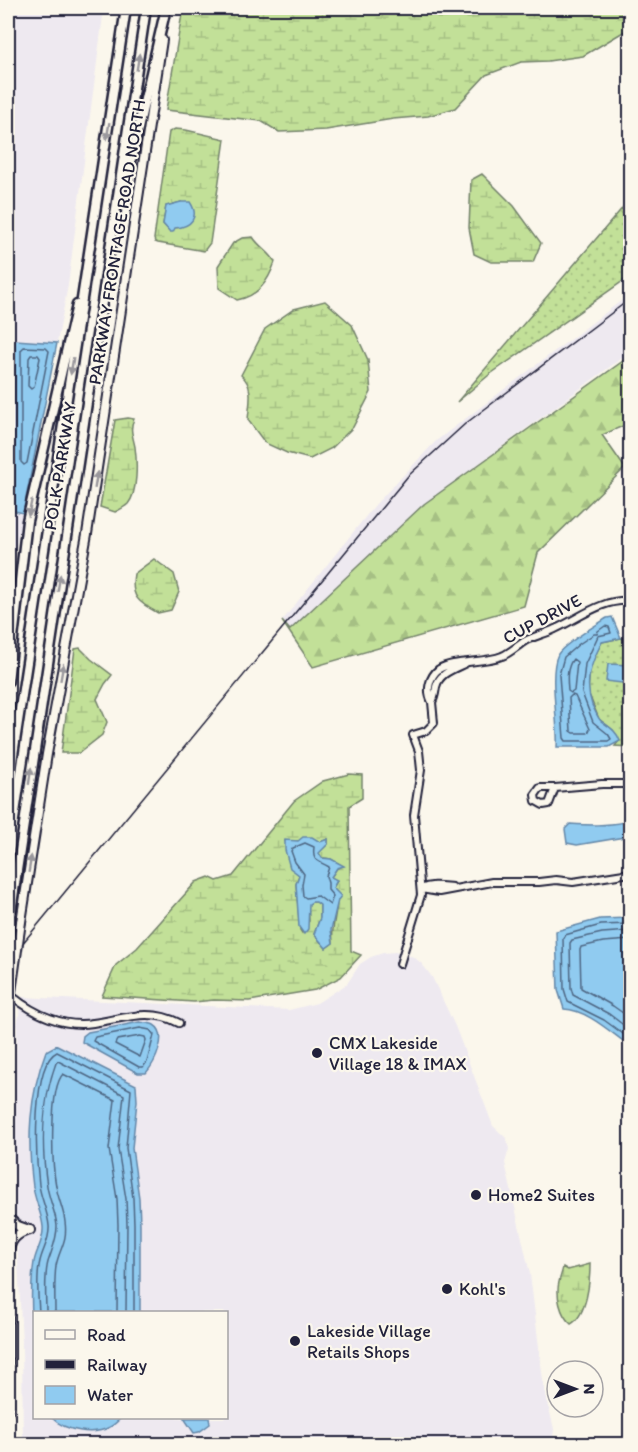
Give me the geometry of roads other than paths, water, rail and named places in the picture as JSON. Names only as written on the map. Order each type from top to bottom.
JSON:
[{"type":"highway","name":"POLK PARKWAY","points":[[8,788],[36,588],[61,441],[120,52],[124,8]]},
{"type":"highway","name":"POLK PARKWAY","points":[[8,931],[146,8]]},
{"type":"highway","points":[[111,244],[166,8]]},
{"type":"highway","points":[[8,681],[27,521],[90,246]]},
{"type":"main road","name":"PARKWAY FRONTAGE ROAD NORTH","points":[[8,1013],[45,765],[92,502],[166,8]]},
{"type":"main road","points":[[8,1218],[18,1226],[30,1230],[16,1236],[11,1241],[8,1255]]},
{"type":"main road","points":[[8,1287],[8,1412]]},
{"type":"street","name":"CUP DRIVE","points":[[421,889],[414,815],[421,770],[419,751],[413,735],[426,731],[434,723],[428,688],[436,679],[450,670],[466,663],[504,656],[523,642],[553,630],[600,605],[630,601]]},
{"type":"street","points":[[555,788],[630,784]]},
{"type":"street","points":[[400,964],[419,905],[421,889],[439,892],[492,882],[556,880],[573,882],[630,873]]},
{"type":"street","points":[[8,1001],[12,996],[38,1013],[73,1023],[92,1024],[140,1014],[165,1016],[179,1023]]},
{"type":"water","points":[[190,202],[194,217],[186,226],[175,228],[173,232],[170,232],[163,224],[166,206]]},
{"type":"water","points":[[15,340],[57,343],[23,513],[15,511]]},
{"type":"water","points":[[612,617],[621,638],[602,642],[592,665],[589,688],[592,705],[598,718],[615,732],[620,741],[609,747],[557,747],[554,674],[558,654],[581,635]]},
{"type":"water","points":[[608,664],[630,665],[630,684],[606,681]]},
{"type":"water","points":[[624,822],[630,824],[630,836],[577,845],[567,843],[565,829],[570,824],[604,825]]},
{"type":"water","points":[[303,837],[312,837],[320,842],[328,839],[328,844],[319,853],[322,858],[331,859],[344,866],[337,868],[331,877],[337,880],[333,888],[341,896],[331,930],[333,943],[326,948],[314,934],[320,918],[320,905],[316,902],[309,904],[308,929],[304,934],[299,927],[296,884],[299,875],[290,868],[285,840],[298,841]]},
{"type":"water","points":[[630,918],[630,1046],[582,1013],[564,1009],[558,990],[556,931],[600,919]]},
{"type":"water","points":[[140,1022],[154,1025],[160,1035],[159,1049],[146,1073],[138,1073],[82,1042],[83,1036],[88,1032]]},
{"type":"water","points":[[57,1045],[136,1085],[137,1101],[132,1148],[139,1198],[140,1311],[33,1311],[33,1334],[32,1286],[33,1274],[43,1227],[33,1187],[30,1135],[36,1085],[46,1051]]},
{"type":"water","points":[[54,1419],[120,1419],[103,1430],[88,1432],[72,1429]]},
{"type":"water","points":[[185,1419],[209,1419],[210,1424],[194,1433]]},
{"type":"railway","points":[[8,961],[408,476],[465,424],[630,299]]},
{"type":"place","name":"CMX Lakeside Village 18 & IMAX","points":[[317,1053]]},
{"type":"place","name":"Home2 Suites","points":[[476,1195]]},
{"type":"place","name":"Kohl's","points":[[447,1289]]},
{"type":"place","name":"Lakeside Village Retails Shops","points":[[295,1341]]}]
